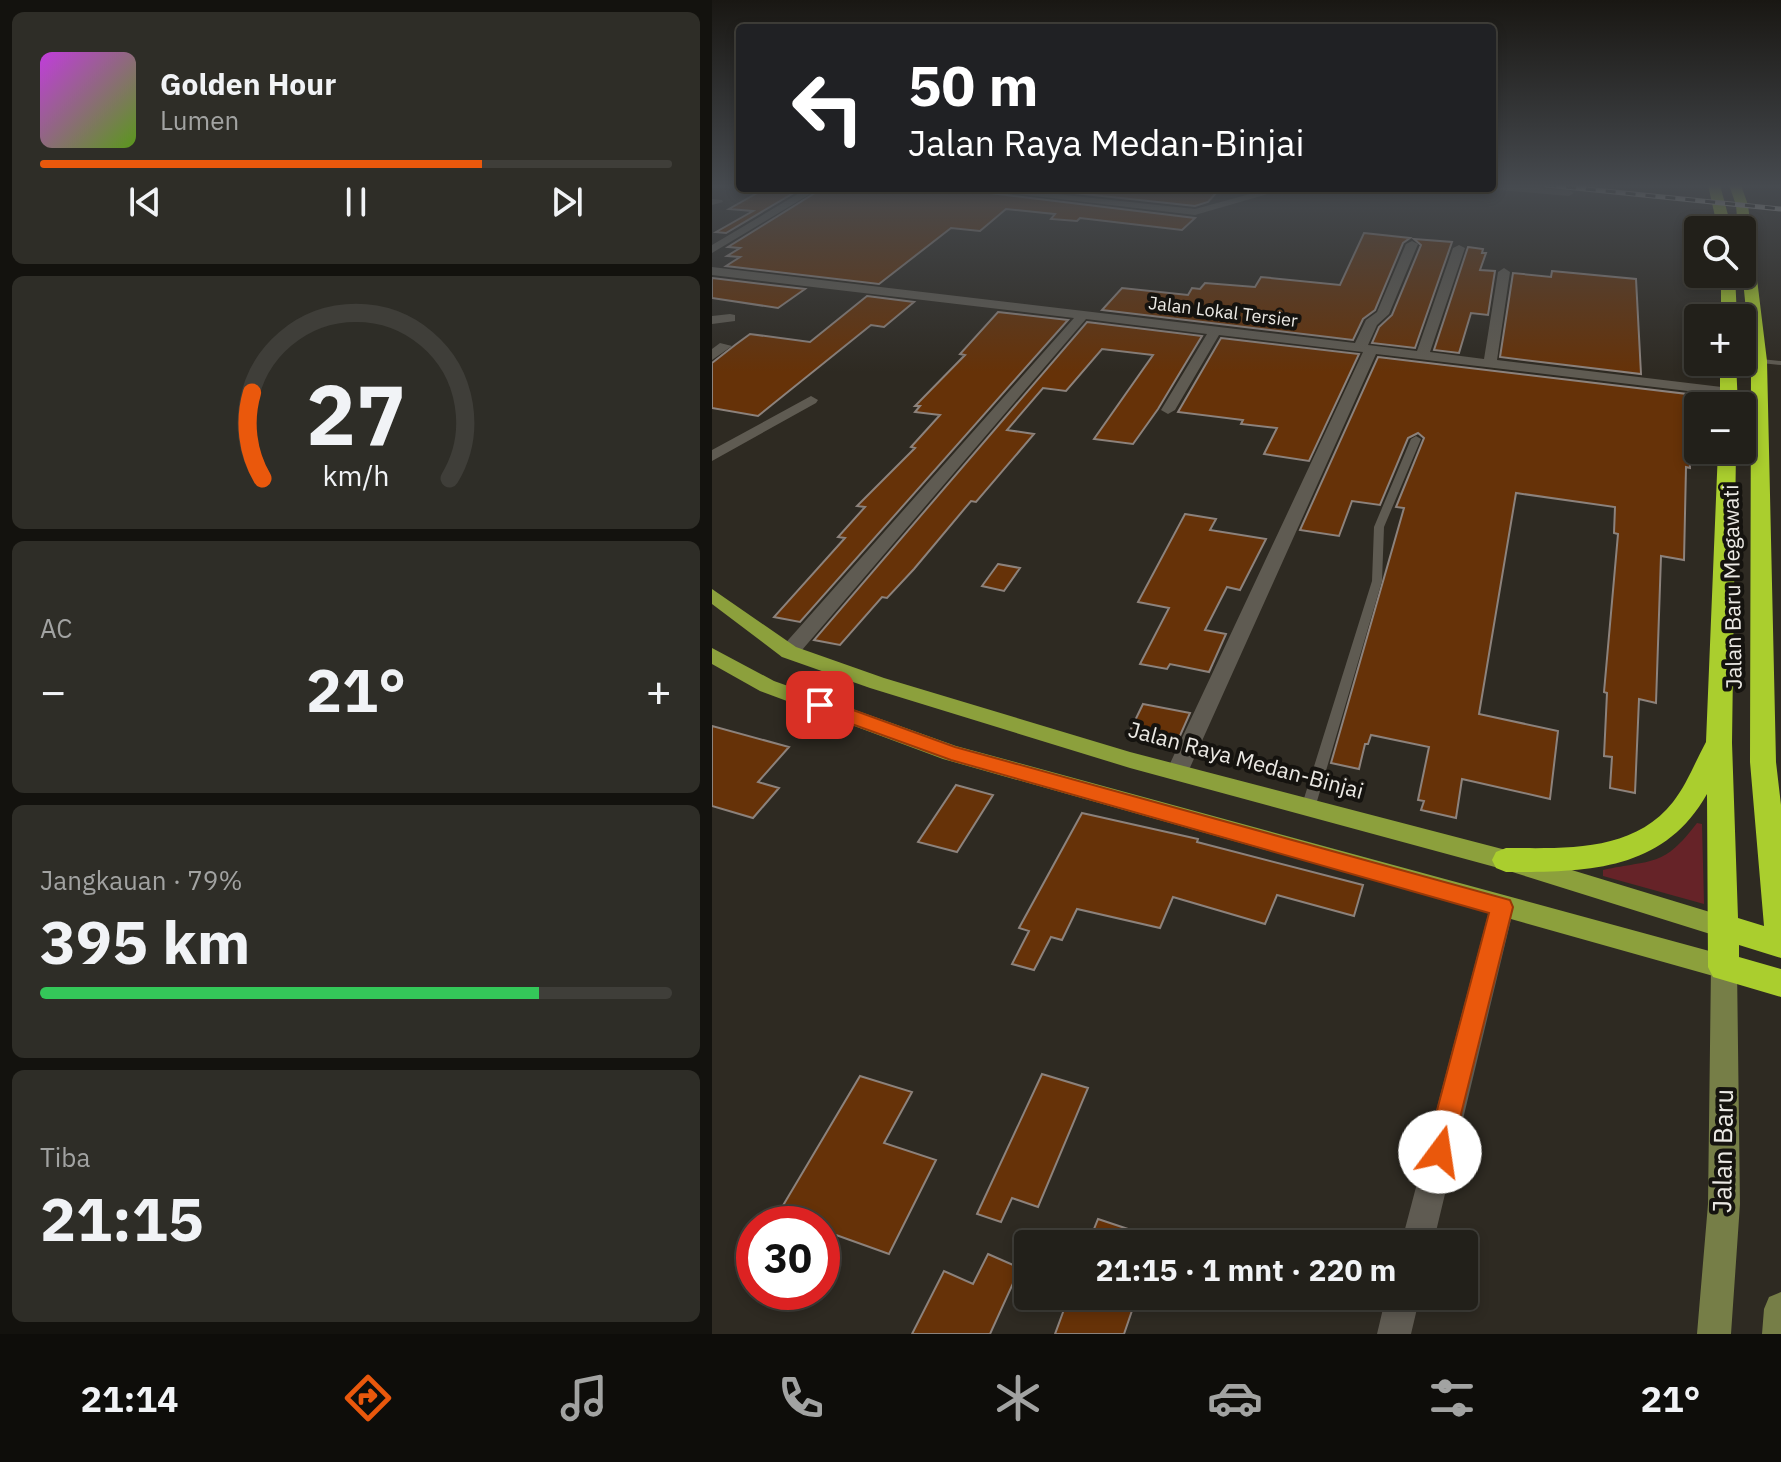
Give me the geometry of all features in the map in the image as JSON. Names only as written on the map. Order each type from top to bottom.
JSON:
[{"type":"highway","name":"Jalan Baru Megawati","points":[[1747,247],[1761,361],[1763,762],[1781,943]]},
{"type":"highway","points":[[1738,392],[1760,387]]},
{"type":"highway","name":"Jalan Baru Megawati","points":[[1724,967],[1719,743],[1727,464]]},
{"type":"highway","points":[[1506,860],[1580,858],[1640,843],[1679,816],[1719,743]]},
{"type":"highway","points":[[1763,762],[1781,797]]},
{"type":"highway","name":"Jalan Raya Medan-Binjai","points":[[1723,927],[1781,943]]},
{"type":"highway","points":[[1724,967],[1781,983],[1781,956]]},
{"type":"main road","name":"Jalan Raya Medan-Binjai","points":[[712,595],[789,652],[877,683],[1177,772],[1506,860],[1723,927]]},
{"type":"main road","points":[[712,655],[767,686],[951,753],[1724,967]]},
{"type":"street","points":[[1177,772],[1366,347],[1371,323],[1383,314],[1411,247]]},
{"type":"street","points":[[1423,354],[1459,248]]},
{"type":"street","name":"Jalan Lokal Tersier","points":[[712,271],[1366,347],[1714,392]]},
{"type":"street","points":[[1490,362],[1504,272]]},
{"type":"street","points":[[789,652],[1084,314]]},
{"type":"street","points":[[712,320],[730,318]]},
{"type":"street","points":[[1168,410],[1216,330]]},
{"type":"street","points":[[712,356],[725,346]]},
{"type":"street","points":[[712,456],[811,400]]},
{"type":"street","points":[[1421,1230],[1502,907]]},
{"type":"street","name":"Jalan Baru","points":[[1714,1334],[1724,1204],[1724,967]]},
{"type":"street","points":[[1781,983],[1781,1001]]},
{"type":"street","points":[[1779,1334],[1781,1309]]},
{"type":"street","points":[[1394,1334],[1400,1310]]},
{"type":"lane","points":[[1308,808],[1377,581],[1379,527],[1416,439]]},
{"type":"shaded area","points":[[1697,823],[1702,824],[1704,904],[1603,876],[1603,870],[1666,855]]},
{"type":"building","points":[[731,247],[926,247],[879,284],[726,266],[740,257],[727,256],[740,248]]},
{"type":"building","points":[[1357,247],[1401,247],[1375,310],[1363,319],[1353,340],[1102,310],[1122,288],[1188,295],[1192,288],[1200,289],[1205,283],[1255,287],[1261,277],[1340,285]]},
{"type":"building","points":[[1420,247],[1450,247],[1415,348],[1372,343],[1379,327],[1392,315]]},
{"type":"building","points":[[1468,247],[1483,249],[1482,253],[1486,253],[1480,270],[1495,271],[1488,315],[1471,313],[1459,353],[1434,350]]},
{"type":"building","points":[[1552,271],[1636,279],[1641,374],[1500,357],[1513,273],[1551,277]]},
{"type":"building","points":[[712,278],[805,289],[778,308],[712,298]]},
{"type":"building","points":[[867,296],[914,302],[884,327],[871,325],[758,416],[712,408],[712,363],[750,334],[810,342]]},
{"type":"building","points":[[998,312],[1068,320],[800,622],[774,617],[845,538],[838,537],[865,507],[857,506],[915,448],[911,447],[940,415],[915,412],[920,406],[915,406],[965,355],[960,354]]},
{"type":"building","points":[[1087,322],[1202,336],[1133,444],[1094,439],[1153,355],[1102,349],[1066,391],[1043,388],[1007,430],[1034,434],[976,502],[971,501],[914,569],[887,598],[882,597],[840,645],[814,640]]},
{"type":"building","points":[[1221,338],[1359,354],[1309,461],[1264,454],[1277,428],[1241,424],[1243,420],[1178,412]]},
{"type":"building","points":[[1378,357],[1684,394],[1684,464],[1690,464],[1690,468],[1686,467],[1684,560],[1661,556],[1656,703],[1639,699],[1635,793],[1610,788],[1612,757],[1604,756],[1607,693],[1604,692],[1618,534],[1614,533],[1615,507],[1516,493],[1479,714],[1558,731],[1550,799],[1462,779],[1456,818],[1421,810],[1424,801],[1418,800],[1429,747],[1371,735],[1368,744],[1365,744],[1359,769],[1331,763],[1404,508],[1396,507],[1424,438],[1418,433],[1408,438],[1380,505],[1352,501],[1339,536],[1300,530]]},
{"type":"building","points":[[1185,514],[1216,519],[1210,530],[1266,539],[1240,590],[1227,587],[1205,630],[1226,634],[1209,672],[1170,664],[1167,669],[1140,664],[1169,608],[1138,602]]},
{"type":"building","points":[[998,564],[1020,568],[1004,591],[982,586]]},
{"type":"building","points":[[1143,704],[1190,713],[1175,747],[1127,737]]},
{"type":"building","points":[[712,726],[789,747],[758,782],[779,788],[753,818],[712,806]]},
{"type":"building","points":[[956,785],[993,795],[957,852],[918,842]]},
{"type":"building","points":[[1082,813],[1198,839],[1197,842],[1363,885],[1354,916],[1277,895],[1265,924],[1173,897],[1160,928],[1077,909],[1062,940],[1051,937],[1034,970],[1012,964],[1029,931],[1019,928]]},
{"type":"building","points":[[1042,1074],[1088,1088],[1038,1207],[1012,1198],[1001,1222],[977,1214]]},
{"type":"building","points":[[860,1076],[912,1092],[884,1143],[936,1160],[889,1254],[840,1236],[840,1206],[783,1206]]},
{"type":"building","points":[[1098,1219],[1131,1230],[1094,1230]]},
{"type":"building","points":[[988,1254],[1014,1265],[1014,1281],[990,1334],[912,1334],[944,1271],[973,1284]]},
{"type":"building","points":[[1064,1310],[1132,1310],[1124,1334],[1055,1334]]},
{"type":"route","points":[[820,705],[951,753],[1502,907],[1440,1152]]}]
